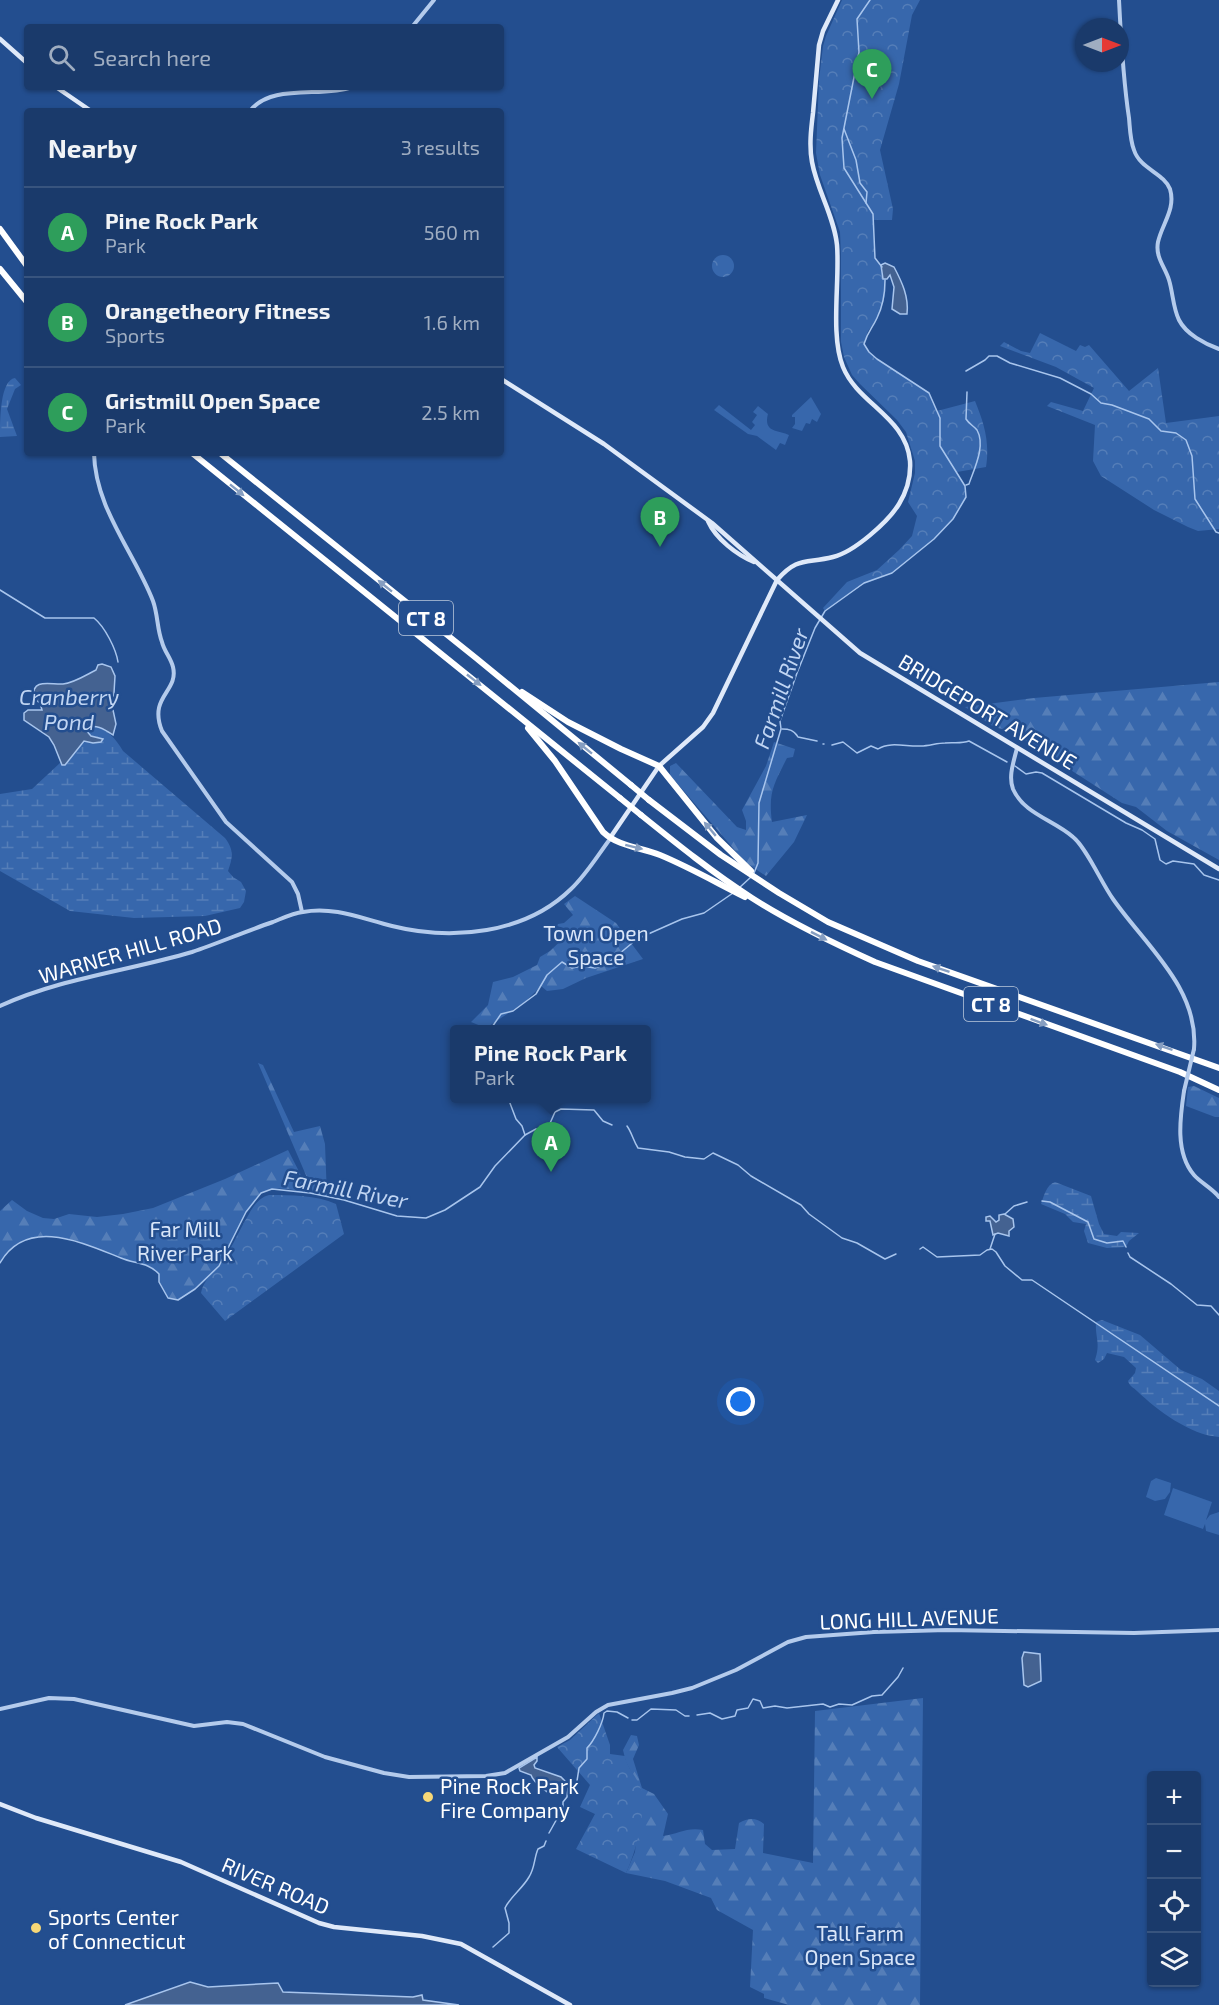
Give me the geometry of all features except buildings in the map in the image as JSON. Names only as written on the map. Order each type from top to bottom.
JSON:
[{"type":"highway","points":[[0,229],[24,262]]},
{"type":"highway","points":[[0,269],[24,298]]},
{"type":"highway","name":"CT 8","points":[[196,456],[641,815],[768,908],[874,962],[1180,1072],[1219,1090]]},
{"type":"highway","name":"CT 8","points":[[224,456],[694,836],[779,893],[828,922],[908,957],[1219,1068]]},
{"type":"highway","points":[[476,658],[568,722],[659,766],[741,866]]},
{"type":"highway","points":[[506,706],[539,739],[610,839],[660,855],[768,908]]},
{"type":"main road","points":[[610,839],[659,766],[703,727],[713,713],[777,580],[785,570],[797,563],[835,557],[850,551],[896,509],[909,480],[909,457],[899,430],[853,383],[843,368],[838,350],[836,237],[815,174],[810,141],[819,45],[838,0]]},
{"type":"main road","points":[[0,39],[24,60]]},
{"type":"main road","points":[[60,90],[87,108]]},
{"type":"main road","name":"BRIDGEPORT AVENUE","points":[[504,381],[630,463],[708,522],[742,557],[754,562],[777,580],[860,653],[1219,869]]},
{"type":"main road","name":"RIVER ROAD","points":[[0,1804],[36,1818],[191,1866],[319,1923],[334,1927],[422,1936],[461,1944],[497,1962],[570,2005]]},
{"type":"street","points":[[414,24],[434,0]]},
{"type":"street","points":[[1119,0],[1123,81],[1133,149],[1139,161],[1166,183],[1170,191],[1169,216],[1158,242],[1160,262],[1169,280],[1178,320],[1194,335],[1219,349]]},
{"type":"street","points":[[253,108],[257,103],[275,96],[338,90]]},
{"type":"street","points":[[94,456],[98,485],[107,510],[152,601],[161,641],[173,667],[172,684],[158,707],[162,731],[225,822],[292,882],[298,894],[302,912],[338,912],[393,927],[436,933],[466,933],[498,928],[534,914],[572,889],[610,839]]},
{"type":"street","points":[[1017,748],[1011,781],[1021,802],[1077,841],[1114,900],[1163,962],[1192,1016],[1194,1049],[1184,1091],[1181,1125],[1184,1156],[1195,1176],[1219,1197]]},
{"type":"street","name":"WARNER HILL ROAD","points":[[0,1006],[81,978],[146,965],[195,951],[302,912]]},
{"type":"street","name":"LONG HILL AVENUE","points":[[0,1709],[49,1698],[74,1699],[194,1726],[226,1722],[243,1724],[325,1757],[384,1773],[409,1777],[486,1776],[505,1773],[568,1737],[596,1712],[608,1705],[692,1688],[736,1670],[788,1642],[806,1637],[947,1630],[1134,1633],[1219,1630]]},
{"type":"green space","points":[[842,0],[920,0],[912,15],[899,84],[880,150],[893,209],[892,220],[873,220],[875,258],[886,272],[885,296],[877,319],[868,331],[864,344],[877,359],[929,393],[937,411],[975,401],[985,433],[987,458],[986,467],[957,472],[965,486],[966,497],[953,519],[934,539],[892,573],[862,585],[825,611],[823,608],[847,582],[877,570],[899,550],[912,536],[917,516],[908,502],[915,473],[915,461],[906,432],[852,375],[844,357],[841,342],[840,232],[820,175],[816,153],[823,46]]},
{"type":"green space","points":[[723,255],[731,258],[734,266],[731,274],[723,277],[715,274],[712,266],[715,258]]},
{"type":"green space","points":[[1040,333],[1076,351],[1080,345],[1085,347],[1089,345],[1129,391],[1158,368],[1166,423],[1219,416],[1219,529],[1198,531],[1188,527],[1154,510],[1101,476],[1093,461],[1095,425],[1047,406],[1051,402],[1083,411],[1094,388],[1056,367],[1000,346],[1004,342],[1030,353]]},
{"type":"green space","points":[[15,378],[21,385],[15,389],[7,409],[17,436],[0,437],[4,393],[10,380]]},
{"type":"green space","points":[[811,397],[821,414],[817,422],[812,419],[810,424],[806,423],[802,431],[792,428],[795,424],[795,417],[792,415]]},
{"type":"green space","points":[[719,405],[751,430],[755,425],[752,422],[757,415],[753,412],[758,406],[768,414],[768,425],[772,430],[789,435],[785,445],[780,443],[776,450],[757,436],[748,434],[714,410]]},
{"type":"green space","points":[[1219,682],[1219,860],[1167,831],[1136,807],[1122,803],[1010,731],[994,727],[965,707],[1034,698]]},
{"type":"green space","points":[[93,726],[111,735],[123,751],[225,838],[232,854],[228,871],[241,882],[246,891],[240,908],[205,916],[134,918],[70,911],[0,871],[0,794],[32,789],[60,763],[65,765],[84,741],[103,739],[91,736],[85,729]]},
{"type":"green space","points":[[774,742],[795,749],[793,757],[787,758],[773,789],[772,822],[807,815],[794,842],[766,876],[745,862],[670,775],[670,766],[676,763],[737,827],[746,830],[742,810],[766,766]]},
{"type":"green space","name":"Town Open Space","points":[[575,896],[616,923],[643,959],[586,978],[563,989],[547,991],[541,986],[525,1002],[490,1025],[478,1025],[471,1022],[488,1005],[493,982],[513,977],[537,965],[540,957],[569,933],[557,926],[573,915],[564,904]]},
{"type":"green space","points":[[258,1063],[263,1065],[294,1132],[320,1126],[325,1144],[327,1197],[314,1194]]},
{"type":"green space","points":[[1194,1086],[1219,1098],[1219,1117],[1186,1106],[1188,1087]]},
{"type":"green space","name":"Far Mill River Park","points":[[288,1150],[310,1193],[281,1188],[263,1192],[248,1209],[225,1255],[212,1275],[178,1300],[168,1298],[159,1282],[159,1274],[150,1267],[73,1240],[40,1236],[25,1240],[12,1248],[0,1263],[0,1211],[12,1200],[27,1211],[43,1218],[54,1219],[69,1214],[97,1217],[123,1214],[153,1208]]},
{"type":"green space","points":[[1055,1182],[1091,1196],[1104,1234],[1117,1236],[1121,1232],[1139,1233],[1129,1241],[1126,1247],[1107,1248],[1088,1243],[1084,1231],[1086,1224],[1073,1222],[1065,1214],[1041,1204],[1047,1188]]},
{"type":"green space","name":"Far Mill River Park","points":[[269,1195],[312,1197],[336,1204],[344,1234],[225,1321],[201,1293],[202,1289],[225,1257],[253,1208]]},
{"type":"green space","points":[[1102,1320],[1140,1335],[1181,1370],[1202,1379],[1219,1391],[1219,1437],[1186,1427],[1145,1398],[1129,1383],[1136,1368],[1124,1357],[1107,1353],[1098,1363],[1095,1360],[1098,1345],[1096,1322]]},
{"type":"green space","points":[[1156,1478],[1171,1483],[1170,1492],[1165,1499],[1155,1501],[1146,1497],[1151,1481]]},
{"type":"green space","points":[[1173,1488],[1212,1502],[1206,1520],[1210,1515],[1219,1512],[1219,1535],[1206,1531],[1205,1524],[1203,1529],[1164,1515]]},
{"type":"green space","name":"Tall Farm Open Space","points":[[923,1698],[920,2005],[789,2005],[764,1998],[764,1994],[750,1987],[753,1930],[717,1910],[711,1898],[665,1881],[626,1873],[635,1852],[641,1790],[626,1762],[623,1750],[631,1735],[637,1736],[639,1745],[633,1759],[642,1788],[654,1794],[668,1814],[663,1836],[687,1830],[703,1830],[705,1844],[712,1850],[735,1849],[739,1823],[755,1819],[764,1824],[763,1853],[813,1863],[815,1711]]},
{"type":"green space","points":[[599,1713],[610,1745],[610,1754],[625,1756],[641,1790],[642,1810],[639,1833],[626,1873],[576,1849],[595,1814],[580,1807],[590,1785],[557,1747],[570,1740]]},
{"type":"water","points":[[885,263],[894,267],[902,284],[907,302],[907,314],[900,314],[892,309],[894,287],[890,275],[887,279],[883,279],[881,265]]},
{"type":"water","name":"Cranberry Pond","points":[[98,665],[111,667],[115,676],[113,710],[116,724],[113,735],[96,727],[85,729],[91,736],[103,739],[101,742],[93,743],[84,741],[65,765],[62,765],[49,737],[24,720],[24,713],[28,710],[42,710],[40,703],[33,698],[34,691],[39,685],[71,682],[96,670]]},
{"type":"water","points":[[1004,1214],[1013,1219],[1014,1227],[1009,1231],[1009,1236],[998,1233],[993,1235],[990,1221],[986,1221],[986,1217],[990,1216],[996,1222],[999,1220],[999,1215]]},
{"type":"water","points":[[1024,1652],[1040,1654],[1041,1681],[1028,1687],[1024,1685],[1022,1658]]},
{"type":"water","points":[[537,1757],[535,1768],[561,1777],[565,1781],[560,1792],[552,1795],[537,1784],[531,1775],[520,1771],[519,1768]]},
{"type":"water","points":[[190,1982],[208,1987],[278,1983],[283,1992],[413,1997],[422,1995],[423,2000],[459,2005],[125,2005]]},
{"type":"waterway","name":"Farmill River","points":[[870,0],[857,19],[859,52],[842,138],[844,168],[873,214],[875,258],[882,267]]},
{"type":"waterway","points":[[844,129],[856,160],[860,183],[867,192],[866,203]]},
{"type":"waterway","name":"Farmill River","points":[[754,873],[758,863],[759,803],[781,729],[780,721],[815,628],[825,611],[864,583],[892,573],[934,539],[953,519],[966,497],[965,486],[940,446],[940,418],[929,393],[877,359],[864,344],[881,309],[885,280]]},
{"type":"waterway","points":[[966,371],[989,356],[997,356],[1010,363],[1060,378],[1091,394],[1101,403],[1149,419],[1161,431],[1176,433],[1186,440],[1192,456],[1195,499],[1216,532],[1219,533]]},
{"type":"waterway","points":[[966,485],[969,484],[980,450],[977,430],[966,419],[967,392]]},
{"type":"waterway","points":[[0,590],[45,618],[94,618],[109,638],[118,662]]},
{"type":"waterway","points":[[782,729],[791,730],[798,737],[817,741]]},
{"type":"waterway","points":[[832,745],[843,742],[857,753],[871,746],[878,749],[893,745],[924,746],[969,741],[1007,762]]},
{"type":"waterway","points":[[1015,766],[1026,774],[1042,773],[1126,823],[1142,830],[1155,839],[1160,860],[1166,864],[1173,861],[1194,864],[1204,875],[1219,880]]},
{"type":"waterway","name":"Farmill River","points":[[739,888],[751,877]]},
{"type":"waterway","name":"Farmill River","points":[[493,1025],[501,1014],[513,1011],[536,994],[547,975],[562,962],[572,968],[582,966],[595,968],[607,964],[637,939],[682,919],[704,913],[733,893]]},
{"type":"waterway","name":"Farmill River","points":[[510,1103],[525,1135]]},
{"type":"waterway","name":"Farmill River","points":[[0,1263],[11,1249],[25,1240],[56,1237],[150,1267],[159,1274],[159,1282],[168,1298],[178,1300],[195,1289],[219,1266],[246,1212],[261,1193],[272,1189],[310,1193],[344,1200],[397,1216],[426,1218],[445,1210],[480,1187],[495,1166],[525,1135],[536,1129],[547,1130],[555,1112],[561,1109],[594,1110],[603,1121],[612,1125]]},
{"type":"waterway","points":[[627,1126],[638,1148],[704,1159],[713,1153],[738,1165],[751,1176],[801,1205],[809,1214],[842,1238],[857,1243],[885,1259],[896,1254]]},
{"type":"waterway","points":[[1042,1201],[1050,1202],[1088,1222],[1094,1239],[1107,1243],[1123,1241],[1126,1247]]},
{"type":"waterway","points":[[1005,1214],[1014,1206],[1027,1202]]},
{"type":"waterway","points":[[990,1249],[995,1234]]},
{"type":"waterway","points":[[920,1249],[923,1247],[937,1257],[980,1255],[992,1249],[1005,1266],[1022,1280],[1032,1280],[1219,1406]]},
{"type":"waterway","points":[[1128,1253],[1130,1257],[1171,1284],[1197,1305],[1211,1306],[1219,1315]]},
{"type":"waterway","points":[[697,1715],[710,1713],[722,1719],[735,1716],[737,1710],[748,1708],[753,1699],[760,1701],[763,1708],[823,1704],[830,1707],[839,1704],[852,1705],[872,1696],[882,1695],[903,1668]]},
{"type":"waterway","points":[[632,1720],[637,1720],[651,1709],[676,1710],[689,1716]]},
{"type":"waterway","points":[[549,1833],[563,1808],[568,1788],[577,1781],[579,1768],[587,1759],[587,1748],[598,1732],[604,1713],[617,1712],[628,1718]]},
{"type":"waterway","points":[[493,1947],[509,1933],[505,1908],[529,1877],[538,1849],[544,1846],[546,1841]]},
{"type":"place","name":"Gristmill Open Space","points":[[872,99]]},
{"type":"place","name":"Orangetheory Fitness","points":[[660,547]]},
{"type":"place","name":"Pine Rock Park","points":[[551,1172]]},
{"type":"place","name":"Pine Rock Park Fire Company","points":[[428,1797]]},
{"type":"place","name":"Sports Center of Connecticut","points":[[36,1928]]}]
